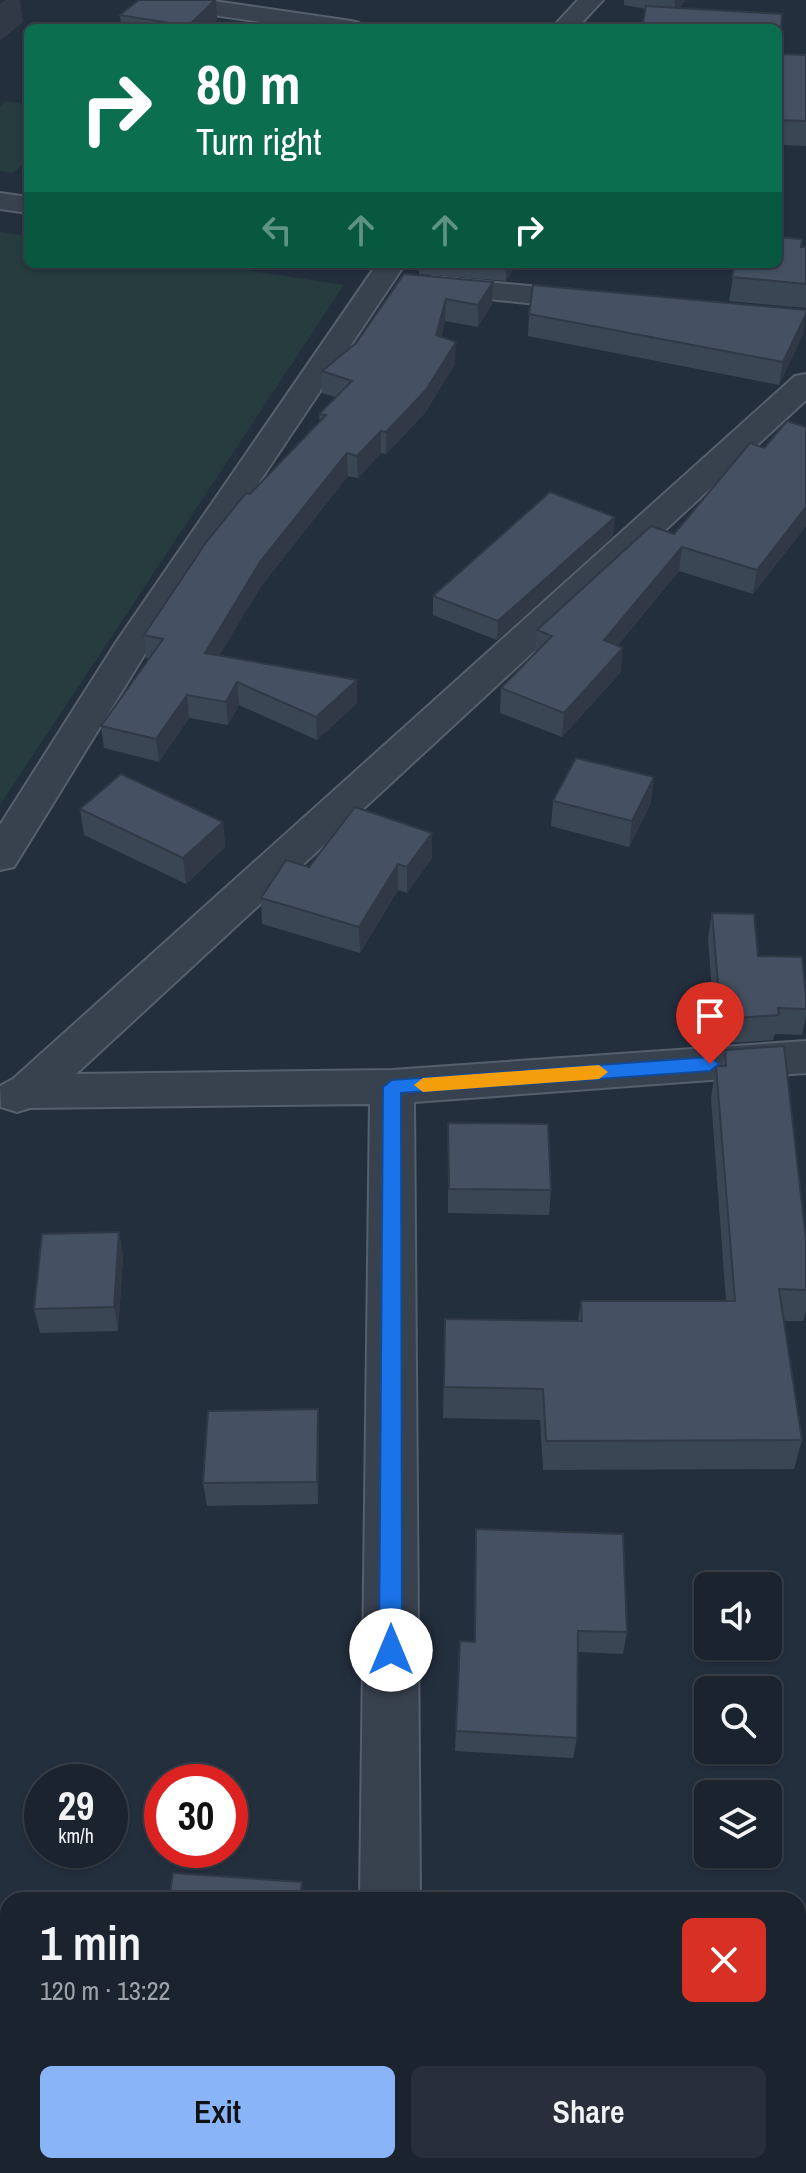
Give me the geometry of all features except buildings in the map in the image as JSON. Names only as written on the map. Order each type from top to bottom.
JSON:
[{"type":"street","points":[[159,0],[324,24]]},
{"type":"street","points":[[568,24],[591,0]]},
{"type":"street","points":[[0,201],[24,204]]},
{"type":"street","points":[[0,857],[133,644],[385,273],[616,303]]},
{"type":"street","points":[[14,1096],[806,383]]},
{"type":"street","points":[[14,1096],[392,1087],[806,1057]]},
{"type":"street","points":[[390,1892],[392,1087]]},
{"type":"green space","points":[[6,101],[24,104],[24,163],[13,173],[0,171],[0,107]]},
{"type":"green space","points":[[0,232],[24,235],[24,268],[232,268],[344,285],[0,805]]},
{"type":"slow traffic","points":[[423,1085],[599,1072]]},
{"type":"route","points":[[391,1650],[392,1087],[710,1064]]}]
